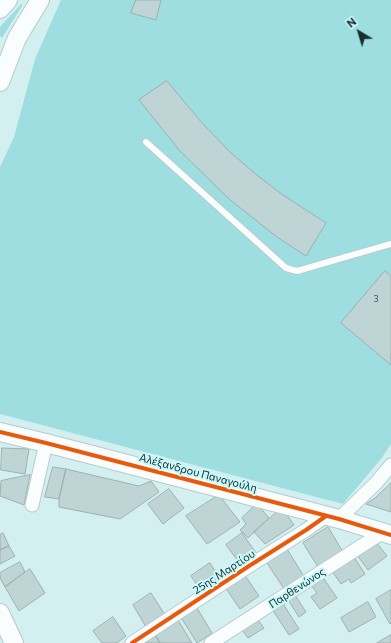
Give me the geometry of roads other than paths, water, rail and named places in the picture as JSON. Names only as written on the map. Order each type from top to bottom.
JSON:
[{"type":"street","points":[[0,9],[8,0]]},
{"type":"street","points":[[0,82],[17,38],[40,0]]},
{"type":"street","name":"Αλέξανδρου Παναγούλη","points":[[0,432],[332,518],[387,534]]},
{"type":"street","points":[[32,504],[46,443]]},
{"type":"street","name":"25ης Μαρτίου","points":[[132,643],[306,530],[332,518],[377,482],[391,465]]},
{"type":"street","name":"Παρθενώνος","points":[[211,643],[387,534]]},
{"type":"street","points":[[0,613],[14,643]]},
{"type":"lane","points":[[146,142],[286,268],[297,271],[391,244]]}]
